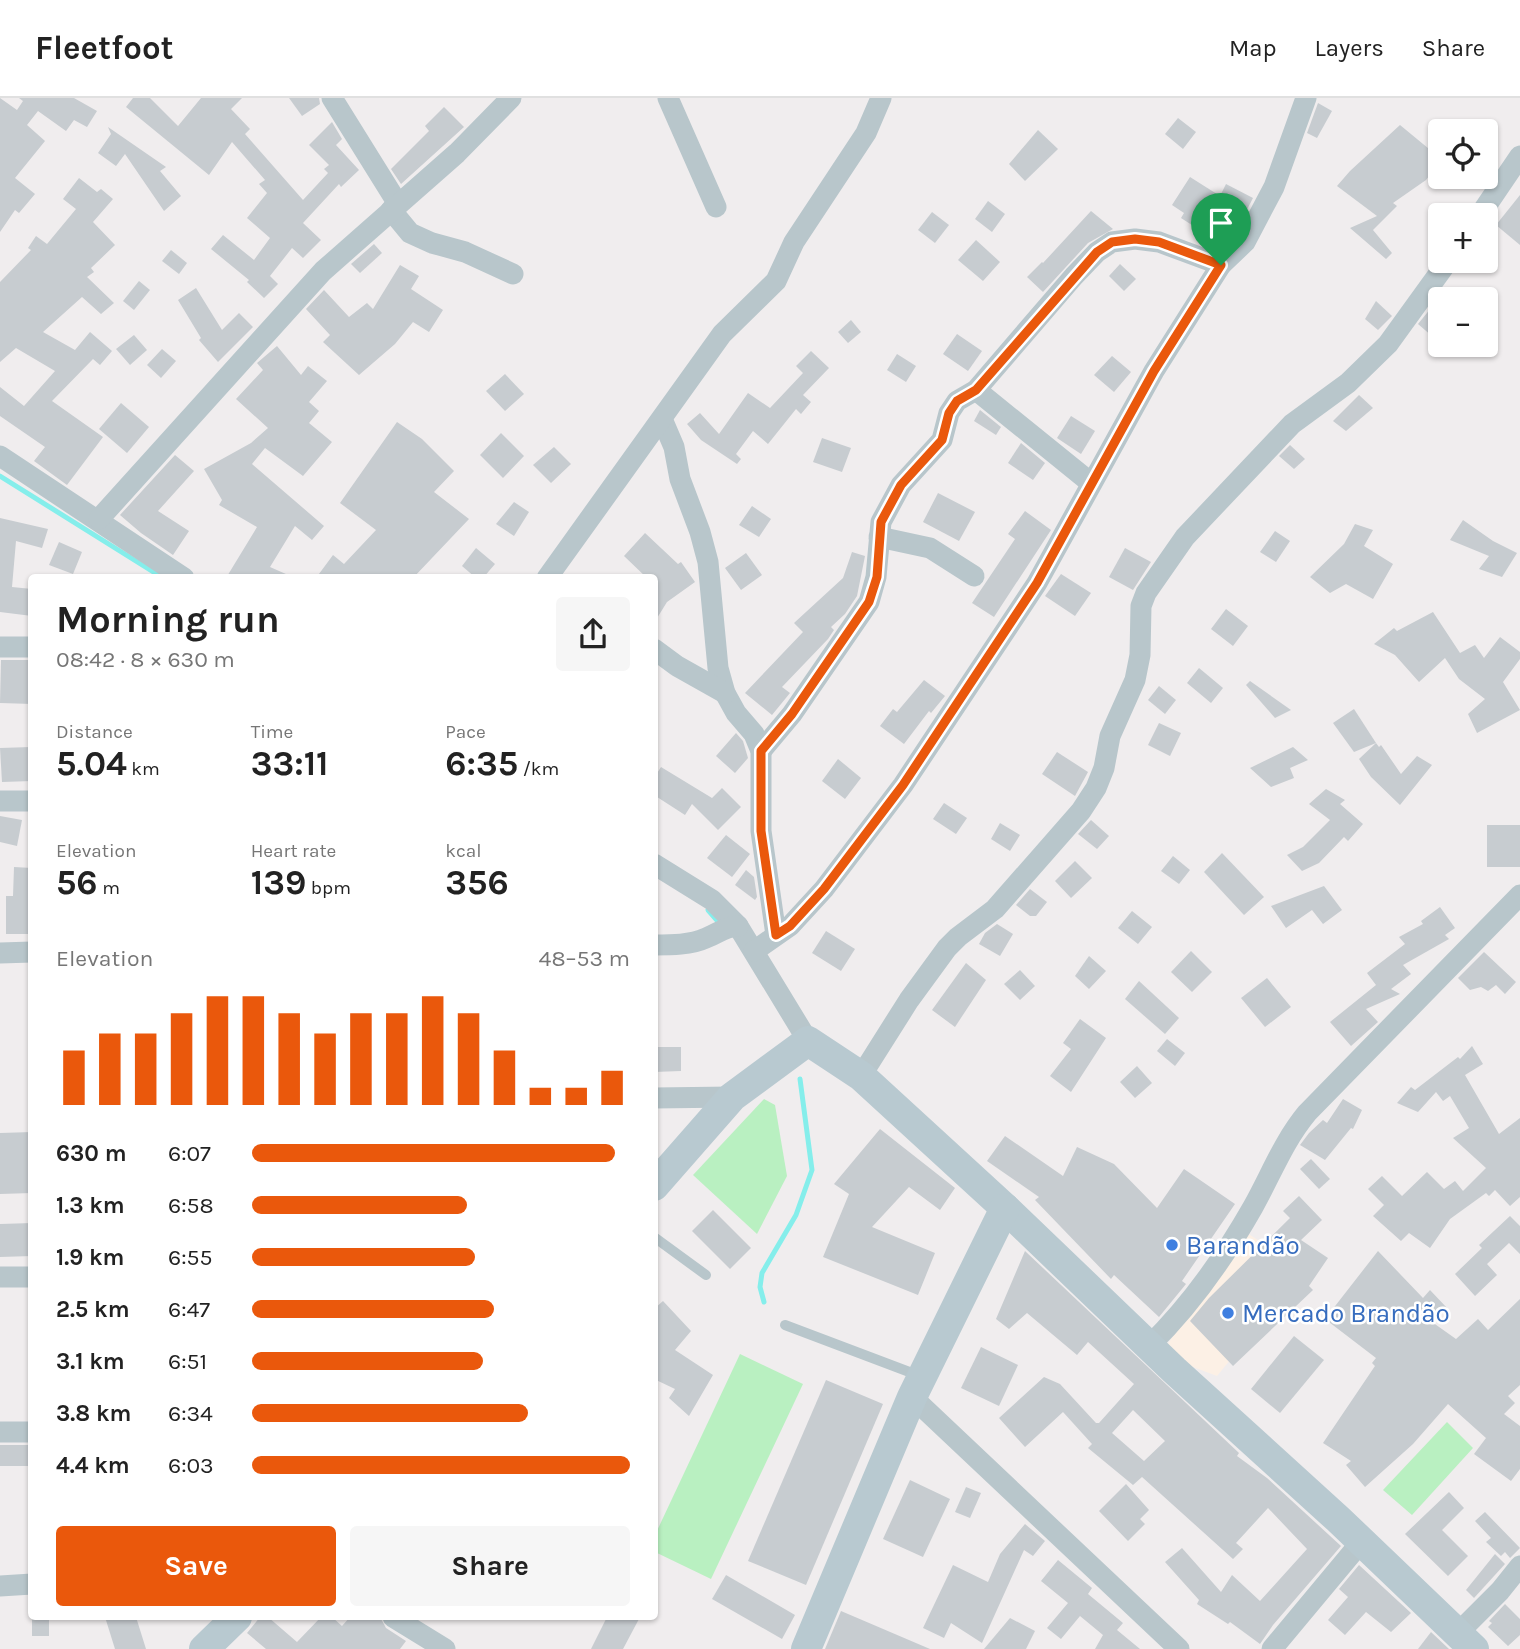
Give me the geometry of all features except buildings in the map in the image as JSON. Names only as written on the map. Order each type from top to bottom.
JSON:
[{"type":"street","points":[[332,98],[411,233],[432,243],[465,252],[513,274]]},
{"type":"street","points":[[99,519],[323,271],[457,153],[511,98]]},
{"type":"street","points":[[668,98],[716,207]]},
{"type":"street","points":[[550,574],[722,334],[776,281],[794,242],[866,133],[881,98]]},
{"type":"street","points":[[754,951],[790,926],[824,889],[903,785],[1037,583],[1154,371],[1221,265],[1245,242],[1274,187],[1306,98]]},
{"type":"street","points":[[1488,203],[1520,156]]},
{"type":"street","points":[[761,751],[792,714],[869,602],[877,577],[881,522],[901,485],[942,440],[949,413],[957,401],[976,390],[1074,276],[1097,252],[1112,242],[1135,239],[1159,242],[1221,265]]},
{"type":"street","points":[[861,1076],[909,1000],[947,948],[995,909],[1082,811],[1096,788],[1104,768],[1110,736],[1135,680],[1140,655],[1141,606],[1146,593],[1185,537],[1292,424],[1348,383],[1388,344],[1439,273]]},
{"type":"street","points":[[976,390],[1091,483]]},
{"type":"street","points":[[662,419],[674,447],[680,480],[708,562],[718,668],[725,693],[736,713],[754,734],[761,751],[761,831],[776,935]]},
{"type":"street","points":[[0,456],[99,519],[178,574]]},
{"type":"street","points":[[878,537],[930,548],[974,576]]},
{"type":"street","points":[[0,647],[28,647]]},
{"type":"street","points":[[658,652],[725,693]]},
{"type":"street","points":[[0,801],[28,801]]},
{"type":"street","points":[[658,866],[712,900],[754,951],[808,1041],[861,1076],[1362,1541],[1466,1641],[1520,1566]]},
{"type":"street","points":[[1149,1346],[1201,1289],[1253,1206],[1291,1132],[1520,895]]},
{"type":"street","points":[[658,945],[705,939],[732,927]]},
{"type":"street","points":[[0,953],[28,952]]},
{"type":"street","points":[[658,1181],[732,1097],[808,1041]]},
{"type":"street","points":[[658,1098],[732,1097]]},
{"type":"street","points":[[806,1649],[917,1387],[1005,1208]]},
{"type":"street","points":[[0,1277],[28,1277]]},
{"type":"street","points":[[917,1387],[1178,1649]]},
{"type":"street","points":[[0,1433],[28,1432]]},
{"type":"street","points":[[1272,1649],[1362,1541]]},
{"type":"street","points":[[0,1586],[28,1584]]},
{"type":"street","points":[[204,1649],[230,1620]]},
{"type":"street","points":[[398,1620],[445,1649]]},
{"type":"lane","points":[[658,1240],[706,1275]]},
{"type":"lane","points":[[785,1325],[917,1387]]},
{"type":"shaded area","name":"Mercado Brandão","points":[[1241,1229],[1304,1270],[1217,1376],[1161,1355]]},
{"type":"green space","points":[[764,1099],[775,1105],[787,1176],[757,1234],[693,1175]]},
{"type":"green space","points":[[740,1354],[803,1384],[711,1579],[658,1553],[658,1529]]},
{"type":"green space","points":[[1447,1422],[1473,1448],[1412,1515],[1383,1490]]},
{"type":"waterway","points":[[0,476],[157,574]]},
{"type":"waterway","points":[[708,910],[722,926]]},
{"type":"waterway","points":[[764,1302],[760,1287],[762,1273],[796,1215],[812,1170],[800,1079]]},
{"type":"place","name":"Barandão","points":[[1172,1245]]},
{"type":"place","name":"Mercado Brandão","points":[[1228,1313]]},
{"type":"route","points":[[1135,239],[1159,242],[1221,265],[1154,371],[1037,583],[903,785],[824,889],[790,926],[776,935],[761,831],[761,751],[792,714],[869,602],[877,577],[878,529],[901,485],[942,440],[949,413],[957,401],[976,390],[1097,252],[1112,242],[1135,239]]}]
